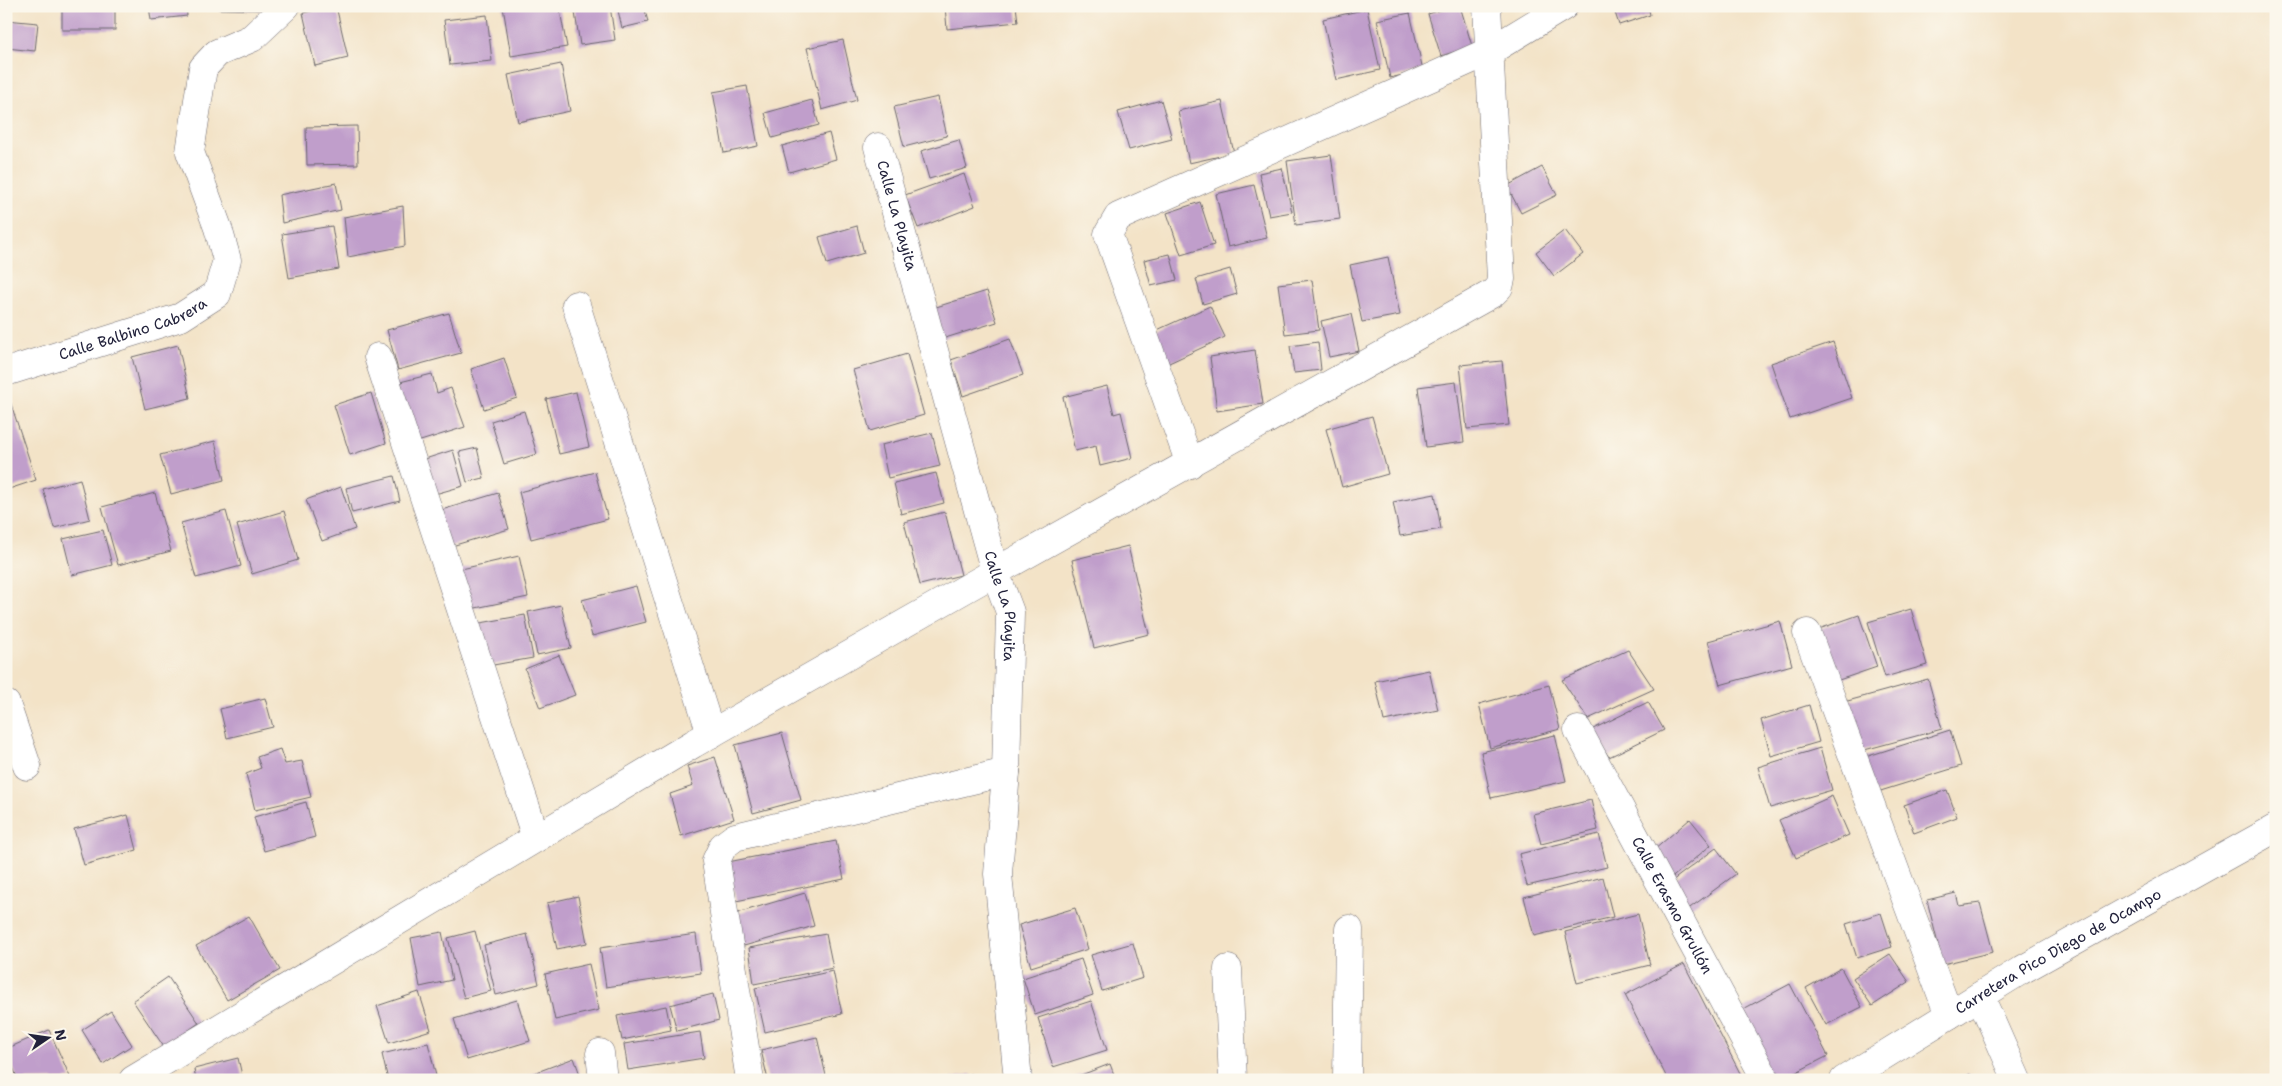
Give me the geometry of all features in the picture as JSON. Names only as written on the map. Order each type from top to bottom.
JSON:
[{"type":"street","name":"Calle Balbino Cabrera","points":[[6,372],[181,318],[217,294],[227,260],[218,228],[190,152],[203,68],[217,53],[252,38],[286,6]]},
{"type":"street","points":[[133,1080],[711,734],[995,572],[1493,293],[1499,287],[1501,279],[1487,6]]},
{"type":"street","points":[[1190,464],[1108,234],[1113,223],[1118,218],[1490,51],[1564,6]]},
{"type":"street","name":"Calle La Playita","points":[[878,147],[995,572],[1010,612],[1006,772],[998,874],[1018,1080]]},
{"type":"street","points":[[576,305],[711,734]]},
{"type":"street","points":[[378,356],[536,838]]},
{"type":"street","points":[[1808,633],[1949,1014]]},
{"type":"street","points":[[6,704],[27,766]]},
{"type":"street","name":"Calle Erasmo Grullón","points":[[1578,730],[1766,1080]]},
{"type":"street","points":[[750,1080],[716,861],[722,846],[735,838],[1006,772]]},
{"type":"street","name":"Carretera Pico Diego de Ocampo","points":[[1844,1080],[1949,1014],[2276,828]]},
{"type":"street","points":[[1348,1080],[1349,929]]},
{"type":"street","points":[[1228,969],[1233,1080]]},
{"type":"street","points":[[1980,996],[2017,1080]]},
{"type":"street","points":[[600,1053],[603,1080]]},
{"type":"building","points":[[62,6],[115,6],[115,30],[62,30]]},
{"type":"building","points":[[149,6],[186,6],[187,16],[151,20]]},
{"type":"building","points":[[218,6],[263,6],[263,10],[218,9]]},
{"type":"building","points":[[336,6],[348,58],[315,66],[303,13]]},
{"type":"building","points":[[386,6],[400,6],[400,7],[387,10]]},
{"type":"building","points":[[559,6],[567,47],[511,56],[503,7]]},
{"type":"building","points":[[574,6],[610,6],[615,40],[580,45]]},
{"type":"building","points":[[617,6],[644,6],[648,22],[622,28]]},
{"type":"building","points":[[945,6],[1016,6],[1018,22],[947,29]]},
{"type":"building","points":[[1460,6],[1472,46],[1441,56],[1428,14]]},
{"type":"building","points":[[1613,6],[1648,6],[1650,15],[1619,25]]},
{"type":"building","points":[[1367,9],[1380,70],[1336,80],[1323,19]]},
{"type":"building","points":[[1410,13],[1423,70],[1390,78],[1377,20]]},
{"type":"building","points":[[487,15],[492,61],[450,65],[444,20]]},
{"type":"building","points":[[6,20],[38,23],[35,51],[6,48]]},
{"type":"building","points":[[843,40],[857,100],[822,110],[807,48]]},
{"type":"building","points":[[561,64],[570,111],[518,122],[508,75]]},
{"type":"building","points":[[747,86],[758,146],[724,153],[713,92]]},
{"type":"building","points":[[938,97],[947,136],[904,147],[894,107]]},
{"type":"building","points":[[812,100],[819,125],[772,138],[765,113]]},
{"type":"building","points":[[1161,100],[1172,139],[1129,150],[1118,112]]},
{"type":"building","points":[[1222,101],[1234,153],[1189,163],[1178,111]]},
{"type":"building","points":[[357,126],[358,164],[307,165],[306,127]]},
{"type":"building","points":[[829,133],[836,159],[789,172],[782,146]]},
{"type":"building","points":[[959,140],[967,168],[929,179],[921,151]]},
{"type":"building","points":[[1331,155],[1340,219],[1296,225],[1287,161]]},
{"type":"building","points":[[1542,167],[1557,195],[1521,213],[1507,186]]},
{"type":"building","points":[[1282,168],[1292,212],[1269,216],[1259,173]]},
{"type":"building","points":[[964,174],[975,206],[918,228],[905,195]]},
{"type":"building","points":[[336,183],[341,210],[282,223],[279,195]]},
{"type":"building","points":[[1254,185],[1267,238],[1228,247],[1216,194]]},
{"type":"building","points":[[1200,202],[1214,245],[1181,255],[1167,213]]},
{"type":"building","points":[[403,206],[405,246],[348,257],[344,217]]},
{"type":"building","points":[[332,226],[339,269],[289,278],[282,234]]},
{"type":"building","points":[[857,226],[864,253],[827,264],[819,237]]},
{"type":"building","points":[[1565,230],[1583,254],[1554,276],[1536,252]]},
{"type":"building","points":[[1170,254],[1177,280],[1151,286],[1144,260]]},
{"type":"building","points":[[1388,257],[1400,315],[1362,322],[1350,265]]},
{"type":"building","points":[[1230,269],[1237,294],[1203,304],[1196,279]]},
{"type":"building","points":[[1312,280],[1319,330],[1285,334],[1278,284]]},
{"type":"building","points":[[987,291],[997,322],[942,339],[933,308]]},
{"type":"building","points":[[1210,306],[1225,337],[1169,363],[1155,331]]},
{"type":"building","points":[[449,313],[461,353],[398,370],[387,330]]},
{"type":"building","points":[[1351,314],[1359,351],[1329,357],[1321,321]]},
{"type":"building","points":[[1010,339],[1023,375],[963,396],[951,360]]},
{"type":"building","points":[[1318,342],[1321,370],[1294,373],[1290,346]]},
{"type":"building","points":[[1833,342],[1852,398],[1790,419],[1771,363]]},
{"type":"building","points":[[178,345],[190,398],[145,409],[132,357]]},
{"type":"building","points":[[1255,350],[1263,404],[1217,411],[1210,357]]},
{"type":"building","points":[[907,354],[924,415],[870,431],[853,370]]},
{"type":"building","points":[[504,358],[517,398],[484,409],[471,369]]},
{"type":"building","points":[[1502,361],[1509,425],[1467,429],[1460,365]]},
{"type":"building","points":[[432,374],[437,393],[451,388],[465,427],[411,444],[392,384]]},
{"type":"building","points":[[1456,382],[1464,442],[1426,447],[1418,387]]},
{"type":"building","points":[[1107,386],[1114,414],[1121,412],[1132,458],[1100,466],[1096,446],[1075,451],[1063,397]]},
{"type":"building","points":[[576,392],[589,447],[559,454],[546,399]]},
{"type":"building","points":[[371,393],[386,443],[350,455],[334,405]]},
{"type":"building","points":[[10,401],[36,480],[6,490],[6,402]]},
{"type":"building","points":[[524,411],[537,454],[504,464],[491,421]]},
{"type":"building","points":[[1372,416],[1388,474],[1342,487],[1326,429]]},
{"type":"building","points":[[932,433],[940,466],[888,478],[881,445]]},
{"type":"building","points":[[215,441],[224,480],[171,494],[160,455]]},
{"type":"building","points":[[477,448],[484,478],[467,482],[459,452]]},
{"type":"building","points":[[453,450],[463,486],[435,494],[425,459]]},
{"type":"building","points":[[595,472],[608,519],[531,539],[519,492]]},
{"type":"building","points":[[936,473],[944,503],[901,514],[894,483]]},
{"type":"building","points":[[394,476],[400,501],[352,513],[346,488]]},
{"type":"building","points":[[80,479],[90,519],[54,528],[43,489]]},
{"type":"building","points":[[341,487],[355,529],[322,541],[306,500]]},
{"type":"building","points":[[155,493],[171,551],[118,565],[102,507]]},
{"type":"building","points":[[498,493],[509,529],[445,548],[435,512]]},
{"type":"building","points":[[1435,494],[1441,529],[1400,536],[1393,502]]},
{"type":"building","points":[[226,511],[241,566],[196,578],[181,523]]},
{"type":"building","points":[[284,511],[298,560],[252,574],[237,525]]},
{"type":"building","points":[[945,512],[961,575],[920,585],[904,522]]},
{"type":"building","points":[[103,530],[112,565],[72,575],[63,539]]},
{"type":"building","points":[[1128,546],[1149,634],[1094,648],[1072,560]]},
{"type":"building","points":[[519,556],[528,597],[466,610],[457,570]]},
{"type":"building","points":[[636,586],[646,622],[592,636],[582,600]]},
{"type":"building","points":[[561,605],[571,648],[537,655],[528,612]]},
{"type":"building","points":[[1911,609],[1927,665],[1885,677],[1868,622]]},
{"type":"building","points":[[525,615],[533,658],[482,667],[475,624]]},
{"type":"building","points":[[1859,615],[1877,667],[1833,682],[1816,630]]},
{"type":"building","points":[[1780,621],[1792,665],[1720,685],[1708,641]]},
{"type":"building","points":[[1628,650],[1654,689],[1588,719],[1562,680]]},
{"type":"building","points":[[559,655],[575,695],[540,708],[525,669]]},
{"type":"building","points":[[1429,670],[1438,710],[1384,721],[1375,681]]},
{"type":"building","points":[[1928,679],[1942,729],[1857,752],[1844,702]]},
{"type":"building","points":[[1549,685],[1560,729],[1490,748],[1479,704]]},
{"type":"building","points":[[265,698],[273,727],[227,738],[220,709]]},
{"type":"building","points":[[1648,702],[1664,730],[1609,757],[1591,730]]},
{"type":"building","points":[[1809,705],[1819,742],[1771,756],[1761,720]]},
{"type":"building","points":[[1950,730],[1961,766],[1874,793],[1862,758]]},
{"type":"building","points":[[782,733],[801,800],[753,813],[735,745]]},
{"type":"building","points":[[1555,735],[1566,781],[1491,798],[1481,752]]},
{"type":"building","points":[[1820,748],[1832,790],[1770,808],[1758,767]]},
{"type":"building","points":[[280,749],[285,764],[302,761],[311,797],[255,810],[246,774],[261,768],[257,757]]},
{"type":"building","points":[[715,757],[734,819],[681,836],[670,794],[693,786],[687,766]]},
{"type":"building","points":[[1947,790],[1957,817],[1914,833],[1904,805]]},
{"type":"building","points":[[1832,796],[1849,835],[1796,858],[1779,820]]},
{"type":"building","points":[[1591,800],[1598,830],[1541,844],[1533,814]]},
{"type":"building","points":[[306,802],[315,837],[264,851],[254,817]]},
{"type":"building","points":[[128,815],[137,850],[84,865],[74,829]]},
{"type":"building","points":[[1690,819],[1711,845],[1668,881],[1647,856]]},
{"type":"building","points":[[1599,834],[1607,867],[1527,886],[1519,854]]},
{"type":"building","points":[[836,841],[844,879],[736,901],[728,862]]},
{"type":"building","points":[[1716,848],[1736,874],[1687,910],[1668,884]]},
{"type":"building","points":[[1603,877],[1613,917],[1534,936],[1524,897]]},
{"type":"building","points":[[805,893],[814,926],[744,946],[734,914]]},
{"type":"building","points":[[1956,893],[1959,906],[1980,903],[1993,952],[1943,964],[1927,900]]},
{"type":"building","points":[[578,896],[587,943],[557,949],[547,903]]},
{"type":"building","points":[[1075,908],[1088,949],[1031,967],[1019,925]]},
{"type":"building","points":[[1881,913],[1892,947],[1857,958],[1846,924]]},
{"type":"building","points":[[1638,914],[1650,965],[1577,983],[1565,932]]},
{"type":"building","points":[[249,916],[280,970],[227,1000],[196,946]]},
{"type":"building","points":[[475,931],[491,991],[464,998],[448,938]]},
{"type":"building","points":[[442,932],[452,980],[420,987],[411,938]]},
{"type":"building","points":[[527,934],[539,984],[496,995],[484,945]]},
{"type":"building","points":[[696,934],[701,973],[606,987],[600,948]]},
{"type":"building","points":[[826,934],[833,968],[754,984],[749,948]]},
{"type":"building","points":[[1133,943],[1143,978],[1102,991],[1091,955]]},
{"type":"building","points":[[1890,954],[1909,982],[1872,1006],[1853,978]]},
{"type":"building","points":[[1081,959],[1093,995],[1035,1015],[1023,978]]},
{"type":"building","points":[[589,964],[599,1010],[555,1020],[545,974]]},
{"type":"building","points":[[1684,964],[1741,1075],[1732,1080],[1668,1080],[1625,995]]},
{"type":"building","points":[[1841,968],[1862,1007],[1826,1025],[1806,988]]},
{"type":"building","points":[[833,971],[842,1014],[765,1032],[755,988]]},
{"type":"building","points":[[168,977],[199,1023],[164,1047],[133,1001]]},
{"type":"building","points":[[1790,984],[1828,1056],[1781,1080],[1768,1080],[1734,1014]]},
{"type":"building","points":[[419,992],[431,1030],[389,1043],[377,1006]]},
{"type":"building","points":[[713,994],[719,1020],[677,1031],[670,1005]]},
{"type":"building","points":[[517,1000],[530,1041],[467,1060],[454,1019]]},
{"type":"building","points":[[1091,1001],[1107,1050],[1053,1067],[1038,1018]]},
{"type":"building","points":[[666,1006],[671,1030],[622,1040],[617,1016]]},
{"type":"building","points":[[111,1011],[132,1045],[103,1064],[82,1030]]},
{"type":"building","points":[[49,1030],[71,1079],[18,1080],[6,1049]]},
{"type":"building","points":[[700,1032],[704,1058],[628,1070],[624,1044]]},
{"type":"building","points":[[817,1037],[827,1080],[768,1080],[761,1050]]},
{"type":"building","points":[[428,1043],[437,1080],[388,1080],[382,1054]]},
{"type":"building","points":[[238,1058],[243,1080],[196,1080],[194,1069]]},
{"type":"building","points":[[574,1058],[582,1080],[516,1080]]},
{"type":"building","points":[[1110,1064],[1116,1080],[1068,1080]]},
{"type":"building","points":[[971,1074],[972,1080],[951,1080],[951,1079]]},
{"type":"building","points":[[1970,1074],[1973,1080],[1958,1080]]}]
